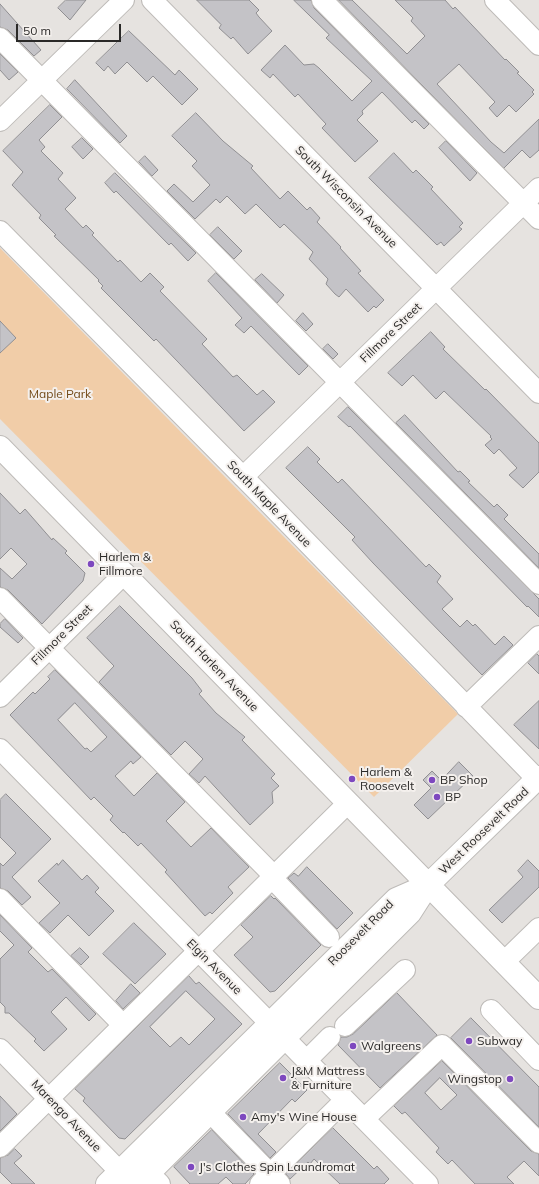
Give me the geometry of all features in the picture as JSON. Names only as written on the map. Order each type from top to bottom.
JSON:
[{"type":"main road","name":"South Harlem Avenue","points":[[0,447],[428,885],[538,995]]},
{"type":"main road","name":"West Roosevelt Road","points":[[428,885],[538,778]]},
{"type":"main road","name":"Roosevelt Road","points":[[134,1180],[277,1031],[410,913],[428,885]]},
{"type":"main road","name":"Roosevelt Road","points":[[134,1180],[210,1112],[277,1031]]},
{"type":"street","points":[[0,121],[124,0]]},
{"type":"street","name":"South Wisconsin Avenue","points":[[152,0],[539,394]]},
{"type":"street","points":[[322,0],[539,219]]},
{"type":"street","points":[[495,0],[539,45]]},
{"type":"street","points":[[0,38],[539,584]]},
{"type":"street","name":"Fillmore Street","points":[[243,477],[539,188]]},
{"type":"street","name":"South Maple Avenue","points":[[0,231],[243,477],[466,707],[538,778]]},
{"type":"street","name":"Fillmore Street","points":[[0,697],[125,574]]},
{"type":"street","points":[[0,598],[273,877],[329,937]]},
{"type":"street","points":[[466,707],[539,636]]},
{"type":"street","name":"Elgin Avenue","points":[[0,749],[428,1184]]},
{"type":"street","points":[[0,1147],[348,803]]},
{"type":"street","points":[[0,899],[123,1025]]},
{"type":"street","points":[[504,962],[539,929]]},
{"type":"street","points":[[306,1061],[405,970]]},
{"type":"street","points":[[491,1010],[539,1060]]},
{"type":"street","points":[[364,1119],[442,1045],[539,1143]]},
{"type":"street","name":"Marengo Avenue","points":[[0,1049],[134,1180]]},
{"type":"street","points":[[210,1112],[270,1181],[345,1100]]},
{"type":"green space","name":"Maple Park","points":[[0,248],[458,714],[374,797],[0,419]]},
{"type":"building","points":[[66,0],[86,0],[70,20],[58,8]]},
{"type":"building","points":[[197,0],[249,0],[259,10],[256,13],[272,31],[248,54],[233,37],[231,39],[219,28],[221,25]]},
{"type":"building","points":[[294,0],[311,0],[314,8],[429,124],[424,129],[415,120],[412,123],[382,92],[362,111],[363,114],[357,120],[378,141],[355,162],[322,128],[326,124],[298,94],[295,97],[273,74],[270,78],[261,70],[285,45],[304,65],[314,64],[319,68],[352,101],[372,81],[326,38],[329,35]]},
{"type":"building","points":[[339,0],[352,0],[407,54],[425,36],[411,21],[413,18],[395,0],[445,0],[453,9],[455,7],[505,60],[506,59],[519,72],[517,73],[534,90],[532,92],[534,94],[516,112],[509,105],[497,117],[489,108],[495,102],[459,64],[437,84],[491,142],[504,153],[539,119],[539,150],[530,158],[522,150],[504,168]]},
{"type":"building","points":[[0,4],[41,50],[34,56],[8,30],[0,27]]},
{"type":"building","points":[[129,31],[175,75],[179,70],[198,89],[182,105],[153,76],[147,82],[127,62],[115,74],[108,66],[104,71],[96,63]]},
{"type":"building","points":[[0,54],[18,72],[9,80],[0,70]]},
{"type":"building","points":[[75,80],[127,136],[120,143],[67,89]]},
{"type":"building","points":[[50,105],[62,117],[39,140],[45,147],[41,151],[63,173],[58,179],[76,198],[65,209],[83,228],[86,225],[94,233],[92,235],[118,262],[120,260],[141,282],[150,273],[164,287],[160,291],[207,339],[202,344],[233,377],[237,375],[257,395],[263,390],[275,402],[244,431],[156,339],[154,341],[101,288],[103,286],[98,281],[99,280],[54,236],[56,235],[39,218],[41,215],[12,185],[23,172],[3,151]]},
{"type":"building","points":[[196,113],[223,141],[253,166],[251,168],[280,199],[288,191],[307,210],[310,207],[320,218],[317,222],[361,271],[358,273],[384,300],[376,308],[374,306],[368,312],[346,289],[339,297],[335,294],[326,284],[328,279],[309,259],[313,252],[284,224],[280,228],[256,204],[245,214],[227,196],[220,203],[216,199],[195,219],[167,191],[174,184],[193,202],[210,185],[192,166],[197,161],[172,136]]},
{"type":"building","points":[[82,138],[93,149],[83,159],[72,147]]},
{"type":"building","points":[[446,141],[477,173],[470,181],[439,148]]},
{"type":"building","points":[[394,153],[413,173],[416,170],[433,187],[431,189],[463,223],[459,227],[462,229],[444,246],[441,242],[437,245],[369,178]]},
{"type":"building","points":[[145,156],[158,170],[152,176],[139,162]]},
{"type":"building","points":[[115,173],[196,253],[188,261],[171,243],[169,245],[116,191],[114,193],[105,183]]},
{"type":"building","points":[[218,227],[242,251],[234,259],[210,235]]},
{"type":"building","points":[[216,273],[308,366],[299,375],[251,326],[244,333],[235,325],[242,318],[208,281]]},
{"type":"building","points":[[262,274],[284,295],[277,303],[255,280]]},
{"type":"building","points":[[303,313],[313,324],[306,331],[296,321]]},
{"type":"building","points":[[0,321],[16,338],[0,353]]},
{"type":"building","points":[[431,332],[445,347],[443,349],[485,390],[486,389],[539,443],[539,472],[523,488],[509,475],[517,468],[499,449],[494,454],[485,445],[492,439],[490,437],[491,436],[444,391],[436,399],[413,375],[402,386],[388,373]]},
{"type":"building","points":[[328,344],[338,354],[333,359],[323,349]]},
{"type":"building","points":[[348,407],[539,599],[539,617],[528,606],[527,607],[350,426],[349,427],[338,417]]},
{"type":"building","points":[[405,415],[458,472],[460,471],[470,481],[468,482],[494,507],[497,504],[508,515],[504,519],[539,554],[539,568],[396,423]]},
{"type":"building","points":[[308,447],[320,459],[317,462],[338,483],[342,479],[426,567],[429,564],[441,576],[437,582],[453,599],[442,609],[460,627],[467,620],[473,626],[475,624],[495,645],[504,636],[513,645],[482,675],[373,563],[352,540],[355,537],[286,468]]},
{"type":"building","points":[[0,493],[20,514],[25,509],[52,540],[53,538],[67,551],[65,553],[85,573],[83,581],[42,624],[8,590],[0,587],[0,568],[12,579],[27,564],[11,548],[0,559]]},
{"type":"building","points":[[120,606],[192,678],[202,691],[199,694],[216,713],[245,737],[242,740],[275,774],[271,778],[279,786],[272,792],[273,803],[250,825],[205,776],[199,783],[189,774],[203,759],[185,741],[171,755],[99,682],[114,666],[87,638]]},
{"type":"building","points":[[5,619],[23,638],[18,643],[0,627],[0,624]]},
{"type":"building","points":[[537,654],[539,656],[539,674],[528,663]]},
{"type":"building","points":[[55,670],[141,757],[133,764],[131,761],[115,776],[134,796],[157,773],[185,802],[166,821],[191,847],[211,828],[249,867],[228,887],[233,893],[212,914],[210,912],[205,916],[165,872],[167,870],[141,843],[138,846],[124,832],[123,833],[110,820],[113,816],[94,797],[91,800],[10,715],[33,692],[35,694],[50,679],[48,677]],"holes":[[[75,703],[107,737],[91,752],[87,748],[85,749],[58,720]]]},
{"type":"building","points":[[539,701],[539,749],[514,725]]},
{"type":"building","name":"BP","points":[[459,762],[473,776],[428,819],[414,805],[431,788],[423,780],[432,771],[441,780]]},
{"type":"building","points":[[6,794],[51,839],[12,877],[31,897],[22,905],[8,891],[0,888],[0,863],[3,866],[16,853],[0,837],[0,800]]},
{"type":"building","points":[[63,860],[82,880],[87,875],[99,888],[95,892],[114,911],[89,936],[68,915],[50,933],[39,923],[60,903],[38,881],[57,863],[58,865]]},
{"type":"building","points":[[528,860],[539,871],[539,887],[502,923],[489,910],[523,877],[518,871]]},
{"type":"building","points":[[307,867],[353,913],[337,929],[288,878],[294,873],[298,876]]},
{"type":"building","points":[[271,896],[274,899],[275,898],[321,945],[275,991],[270,992],[234,955],[253,937],[241,925]]},
{"type":"building","points":[[0,915],[32,948],[28,952],[48,972],[52,969],[96,1014],[89,1021],[66,997],[51,1012],[67,1029],[44,1051],[34,1041],[36,1039],[9,1013],[5,1013],[5,1007],[0,1002],[0,959],[14,945],[0,931]]},
{"type":"building","points":[[134,923],[166,954],[135,984],[103,954]]},
{"type":"building","points":[[80,948],[89,957],[81,965],[71,956]]},
{"type":"building","points":[[189,976],[196,984],[199,982],[242,1024],[125,1139],[119,1138],[83,1101],[85,1098],[75,1089]],"holes":[[[186,991],[215,1019],[189,1045],[181,1037],[170,1047],[150,1027]]]},
{"type":"building","points":[[131,984],[140,993],[123,1009],[116,1001]]},
{"type":"building","name":"Walgreens","points":[[397,993],[437,1035],[380,1088],[338,1045],[341,1037],[347,1037],[353,1034]]},
{"type":"building","points":[[471,1018],[539,1087],[539,1127],[451,1038]]},
{"type":"building","points":[[442,1061],[531,1151],[539,1154],[539,1176],[524,1161],[507,1177],[514,1184],[475,1184],[452,1160],[448,1164],[436,1152],[439,1148],[405,1112],[402,1114],[394,1106]],"holes":[[[440,1078],[457,1095],[441,1110],[425,1093]]]},
{"type":"building","points":[[280,1063],[307,1090],[295,1102],[292,1099],[258,1134],[276,1152],[270,1158],[228,1114]]},
{"type":"building","points":[[0,1096],[17,1114],[0,1131]]},
{"type":"building","points":[[333,1128],[374,1169],[377,1166],[389,1179],[384,1184],[340,1184],[314,1159],[310,1164],[308,1162],[290,1179],[286,1174]]},
{"type":"building","points":[[212,1130],[254,1174],[245,1184],[233,1184],[226,1177],[218,1184],[190,1184],[174,1167]]},
{"type":"building","points":[[15,1149],[22,1156],[14,1163],[35,1184],[12,1184],[0,1172],[0,1158],[8,1155]]},
{"type":"place","name":"Harlem & Fillmore","points":[[91,564]]},
{"type":"place","name":"Harlem & Roosevelt","points":[[352,779]]},
{"type":"place","name":"BP Shop","points":[[432,780]]},
{"type":"place","name":"BP","points":[[437,797]]},
{"type":"place","name":"Subway","points":[[469,1041]]},
{"type":"place","name":"Walgreens","points":[[353,1046]]},
{"type":"place","name":"J&M Mattress & Furniture","points":[[283,1078]]},
{"type":"place","name":"Wingstop","points":[[510,1079]]},
{"type":"place","name":"Amy's Wine House","points":[[243,1117]]},
{"type":"place","name":"J's Clothes Spin Laundromat","points":[[191,1167]]}]
